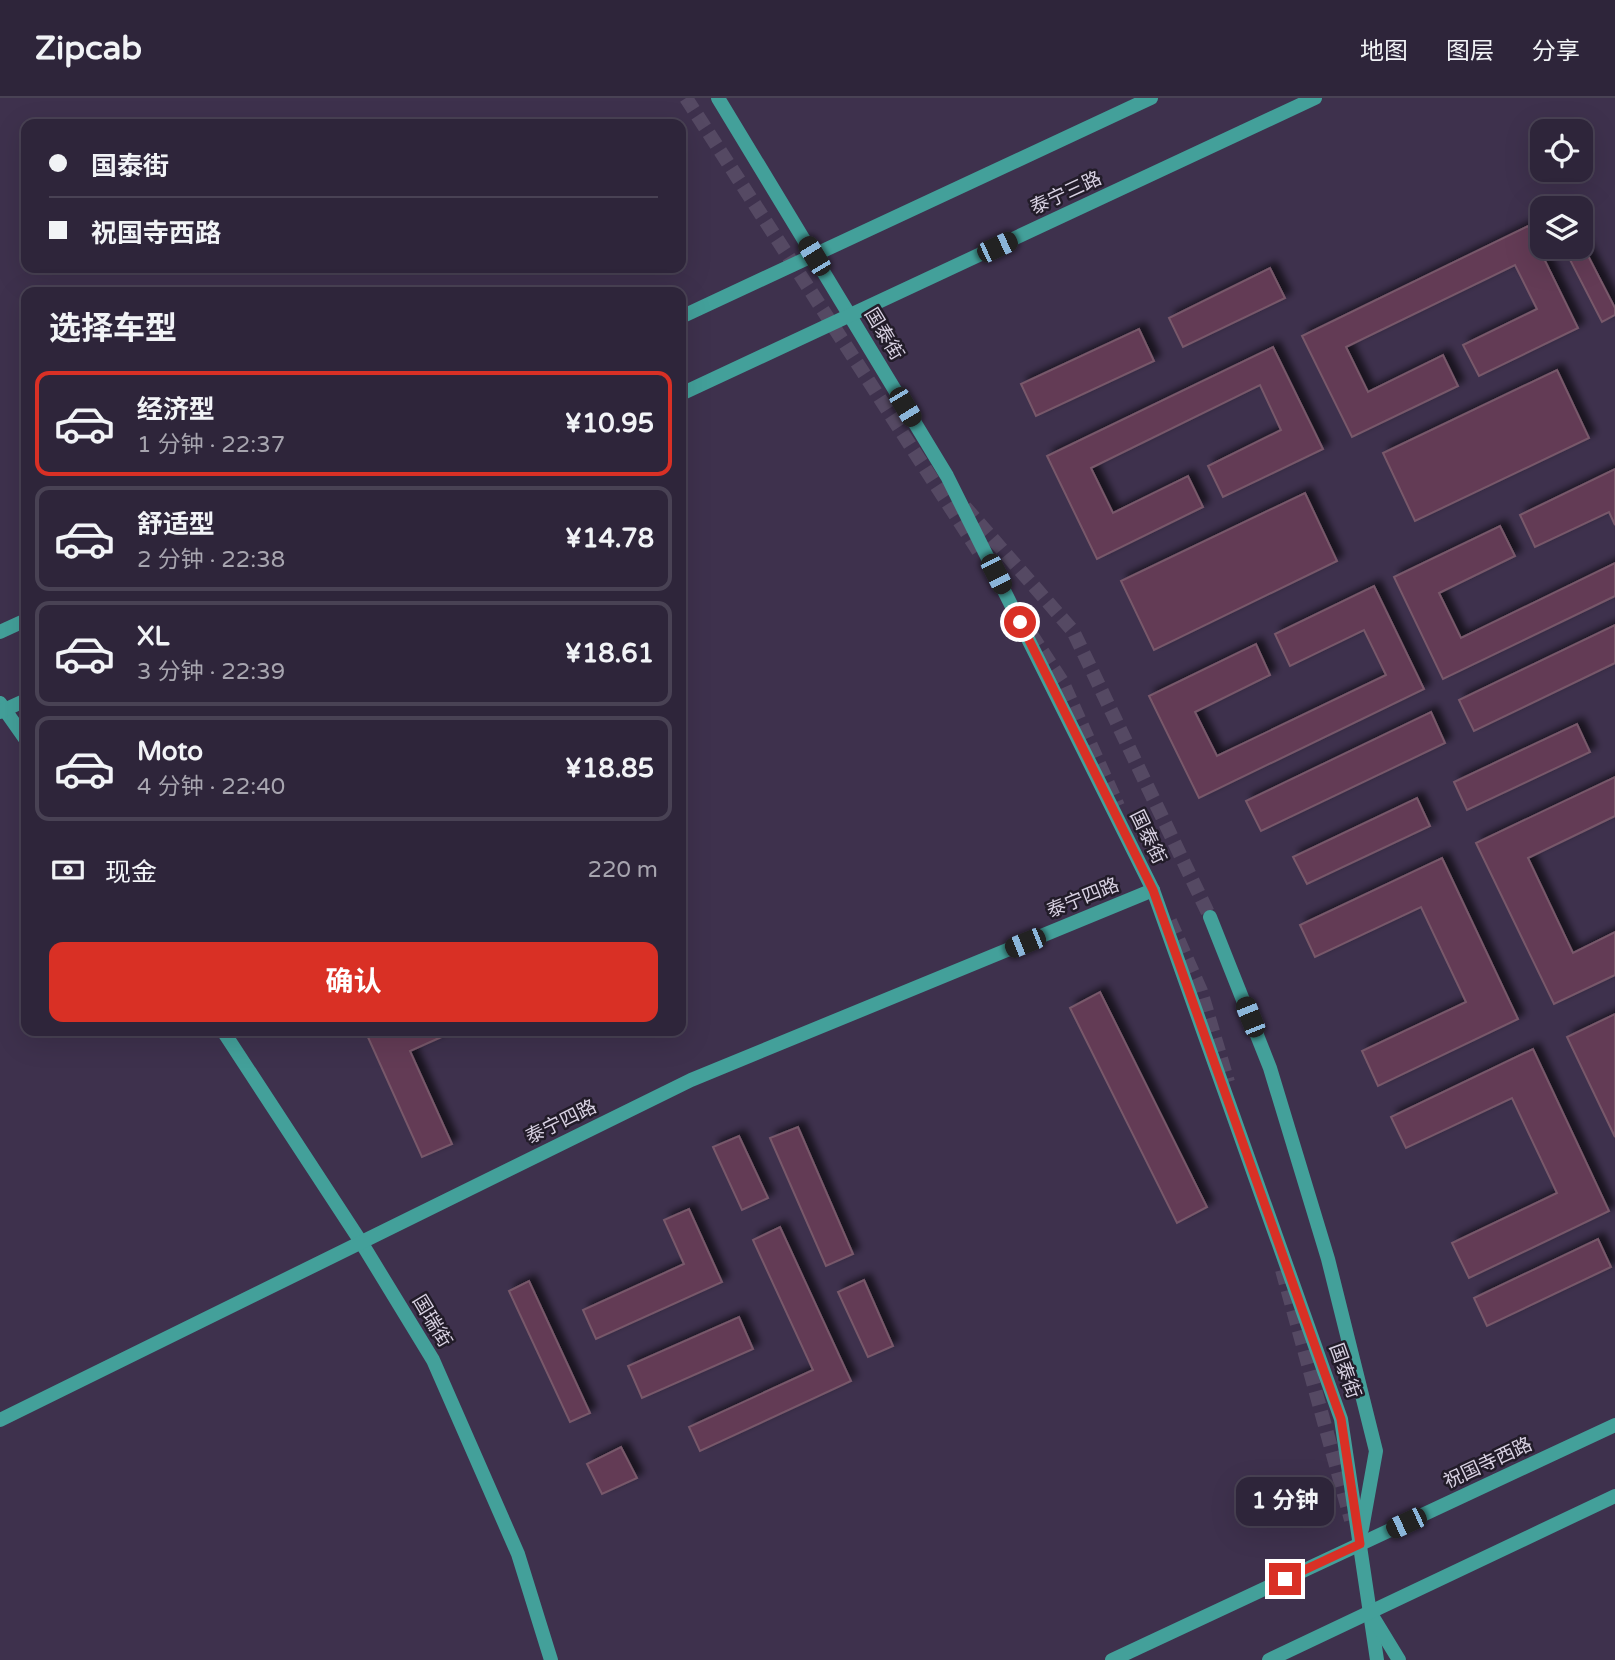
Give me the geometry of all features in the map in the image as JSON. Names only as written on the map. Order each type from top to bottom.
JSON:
[{"type":"street","name":"国泰街","points":[[718,98],[947,476],[1153,890],[1341,1419],[1377,1660]]},
{"type":"street","points":[[686,315],[1151,98]]},
{"type":"street","name":"泰宁三路","points":[[686,392],[1315,98]]},
{"type":"street","points":[[0,632],[21,622]]},
{"type":"street","points":[[21,701],[2,708],[21,733]]},
{"type":"street","name":"泰宁四路","points":[[0,1420],[691,1080],[1153,890]]},
{"type":"street","points":[[1210,917],[1270,1068],[1328,1259],[1376,1451],[1360,1544]]},
{"type":"street","name":"国瑞街","points":[[226,1036],[361,1242],[433,1360],[518,1554],[551,1660]]},
{"type":"street","name":"祝国寺西路","points":[[1112,1660],[1615,1425]]},
{"type":"street","points":[[1269,1660],[1615,1496]]},
{"type":"street","points":[[1370,1612],[1399,1660]]},
{"type":"building","points":[[1528,226],[1530,259],[1544,259],[1578,328],[1479,376],[1463,345],[1537,309],[1515,265],[1346,347],[1368,392],[1443,355],[1458,386],[1352,437],[1302,336]]},
{"type":"building","points":[[1570,259],[1590,259],[1615,308],[1615,315],[1602,322]]},
{"type":"building","points":[[1270,268],[1285,298],[1183,347],[1169,318]]},
{"type":"building","points":[[1139,329],[1154,361],[1036,416],[1021,384]]},
{"type":"building","points":[[1273,347],[1323,449],[1223,497],[1208,466],[1281,430],[1260,385],[1091,468],[1113,513],[1188,476],[1203,507],[1097,559],[1047,456]]},
{"type":"building","points":[[1557,370],[1589,438],[1415,521],[1383,453]]},
{"type":"building","points":[[1615,469],[1615,525],[1609,512],[1535,547],[1520,515]]},
{"type":"building","points":[[1305,493],[1337,561],[1154,650],[1121,581]]},
{"type":"building","points":[[1500,526],[1515,556],[1439,593],[1461,638],[1615,563],[1615,596],[1443,679],[1394,577]]},
{"type":"building","points":[[1374,586],[1424,689],[1199,798],[1149,696],[1256,644],[1270,675],[1195,712],[1217,756],[1386,675],[1364,630],[1290,666],[1275,634]]},
{"type":"building","points":[[1615,625],[1615,663],[1474,731],[1459,700]]},
{"type":"building","points":[[1431,712],[1445,743],[1261,831],[1246,801]]},
{"type":"building","points":[[1577,724],[1590,752],[1467,810],[1454,782]]},
{"type":"building","points":[[1615,777],[1615,816],[1528,858],[1573,953],[1615,932],[1615,975],[1554,1004],[1476,843]]},
{"type":"building","points":[[1417,798],[1430,826],[1307,884],[1293,857]]},
{"type":"building","points":[[1442,858],[1518,1019],[1378,1086],[1362,1051],[1466,1002],[1421,907],[1315,957],[1300,925]]},
{"type":"building","points":[[1100,992],[1207,1207],[1177,1223],[1070,1008]]},
{"type":"building","points":[[1615,1014],[1615,1137],[1567,1037]]},
{"type":"building","points":[[367,1036],[444,1036],[410,1051],[452,1144],[422,1157]]},
{"type":"building","points":[[1533,1049],[1609,1211],[1469,1278],[1452,1243],[1557,1193],[1512,1098],[1406,1148],[1391,1117]]},
{"type":"building","points":[[798,1127],[853,1254],[826,1266],[770,1138]]},
{"type":"building","points":[[739,1136],[768,1198],[742,1210],[713,1147]]},
{"type":"building","points":[[689,1209],[722,1282],[596,1339],[583,1310],[684,1264],[664,1220]]},
{"type":"building","points":[[780,1227],[851,1381],[700,1451],[689,1427],[813,1370],[753,1240]]},
{"type":"building","points":[[1598,1239],[1611,1267],[1487,1326],[1474,1298]]},
{"type":"building","points":[[864,1280],[893,1346],[868,1357],[838,1292]]},
{"type":"building","points":[[529,1281],[590,1413],[570,1422],[509,1291]]},
{"type":"building","points":[[739,1317],[753,1349],[642,1398],[628,1366]]},
{"type":"building","points":[[621,1447],[637,1478],[602,1494],[587,1464]]},
{"type":"tunnel","points":[[686,98],[981,555]]},
{"type":"tunnel","points":[[965,507],[1073,631],[1210,917]]},
{"type":"tunnel","points":[[1031,634],[1063,683],[1118,806]]},
{"type":"tunnel","points":[[1170,921],[1201,991],[1228,1082]]},
{"type":"tunnel","points":[[1282,1270],[1351,1520]]},
{"type":"route","points":[[1020,622],[1153,890],[1341,1419],[1360,1544],[1285,1579]]}]
